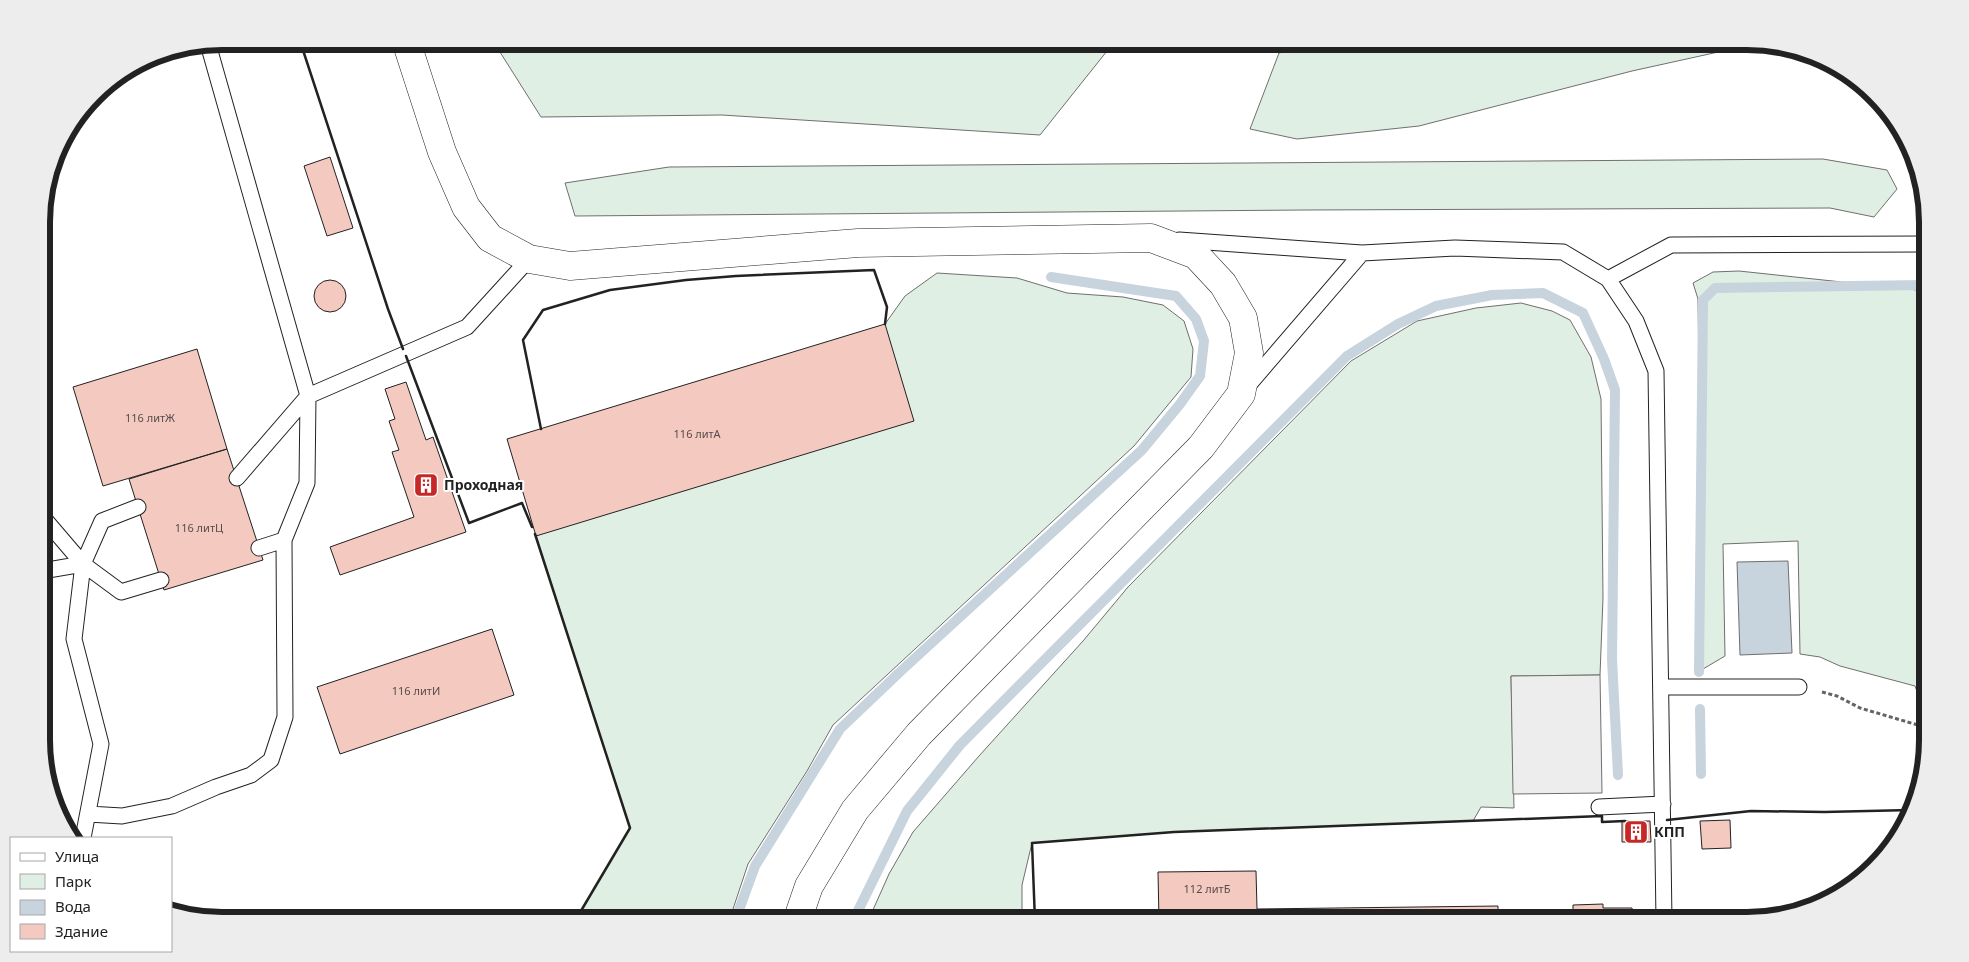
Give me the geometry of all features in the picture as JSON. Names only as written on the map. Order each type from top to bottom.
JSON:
[{"type":"street","points":[[409,50],[442,152],[466,207],[490,238],[529,259],[570,266],[858,243],[1151,238],[1196,256],[1223,284],[1243,318],[1248,353],[1241,394],[1201,447],[919,734],[855,810],[809,886],[800,912]]},
{"type":"lane","points":[[88,814],[122,816],[172,806],[216,787],[251,775],[271,760],[285,717],[284,540],[306,483],[308,396],[210,51]]},
{"type":"lane","points":[[1151,238],[1362,253],[1455,248],[1563,252],[1608,280],[1636,321],[1656,371],[1664,912]]},
{"type":"lane","points":[[1608,280],[1671,245],[1919,244]]},
{"type":"lane","points":[[1241,394],[1362,253]]},
{"type":"lane","points":[[237,478],[308,396],[468,327],[529,259]]},
{"type":"lane","points":[[83,837],[101,744],[74,639],[83,564],[102,521],[138,507]]},
{"type":"lane","points":[[50,525],[83,564],[121,592],[161,580]]},
{"type":"lane","points":[[259,548],[284,540]]},
{"type":"lane","points":[[50,570],[83,564]]},
{"type":"lane","points":[[1661,687],[1799,687]]},
{"type":"lane","points":[[1599,807],[1663,804]]},
{"type":"path","points":[[1799,687],[1837,696],[1869,711],[1919,725]]},
{"type":"green space","points":[[499,50],[1108,50],[1040,135],[722,115],[541,117]]},
{"type":"green space","points":[[1292,50],[1727,50],[1632,71],[1419,126],[1297,139],[1250,129],[1279,53]]},
{"type":"green space","points":[[1823,159],[1887,170],[1897,189],[1874,217],[1830,208],[575,216],[565,183],[669,167]]},
{"type":"green space","points":[[1739,271],[1919,290],[1919,697],[1915,686],[1840,666],[1820,657],[1800,654],[1798,541],[1723,544],[1725,656],[1703,669],[1698,299],[1693,283],[1713,272]]},
{"type":"green space","points":[[937,273],[1017,278],[1067,293],[1123,297],[1163,305],[1184,321],[1193,349],[1191,377],[1134,446],[833,725],[807,771],[748,864],[732,912],[580,912],[630,828],[536,536],[885,324],[905,296]]},
{"type":"green space","points":[[1521,303],[1552,311],[1570,320],[1591,357],[1601,399],[1603,598],[1600,675],[1511,676],[1514,808],[1481,807],[1473,821],[1174,832],[1032,843],[1022,885],[1022,912],[872,912],[889,874],[913,832],[979,756],[1083,641],[1128,587],[1351,361],[1417,321],[1476,308]]},
{"type":"shaded area","points":[[1600,675],[1602,793],[1513,794],[1511,676]]},
{"type":"water","points":[[1788,561],[1792,653],[1740,655],[1737,562]]},
{"type":"building","points":[[330,157],[353,228],[327,236],[304,166]]},
{"type":"building","points":[[330,280],[342,284],[346,296],[342,308],[330,312],[318,308],[314,296],[318,284]]},
{"type":"building","points":[[885,324],[914,421],[536,536],[507,439]]},
{"type":"building","points":[[197,349],[227,449],[103,486],[73,387]]},
{"type":"building","name":"Проходная","points":[[406,382],[426,440],[433,437],[466,532],[340,575],[330,547],[414,517],[392,452],[399,450],[389,421],[395,419],[385,389]]},
{"type":"building","points":[[227,449],[263,560],[164,590],[129,479]]},
{"type":"building","points":[[492,629],[514,695],[340,754],[317,687]]},
{"type":"building","points":[[1730,820],[1731,848],[1702,849],[1700,821]]},
{"type":"building","name":"КПП","points":[[1622,821],[1650,821],[1651,842],[1622,842]]},
{"type":"building","points":[[1256,871],[1257,909],[1498,906],[1498,912],[1159,912],[1158,872]]},
{"type":"building","points":[[1603,904],[1603,908],[1632,908],[1632,912],[1573,912],[1573,905]]},
{"type":"waterway","points":[[738,912],[755,866],[840,729],[1142,450],[1180,404],[1200,376],[1204,341],[1196,319],[1176,296],[1051,277]]},
{"type":"waterway","points":[[1699,672],[1703,300],[1715,288],[1919,285]]},
{"type":"waterway","points":[[857,912],[907,811],[960,745],[1347,356],[1398,324],[1436,306],[1492,295],[1543,293],[1583,313],[1604,359],[1615,390],[1612,659],[1618,775]]},
{"type":"waterway","points":[[1700,709],[1701,774]]},
{"type":"wall","points":[[303,50],[388,309],[403,349]]},
{"type":"wall","points":[[541,429],[523,340],[543,310],[610,290],[686,280],[874,270],[887,307],[885,324]]},
{"type":"wall","points":[[406,356],[469,523],[522,503],[532,527]]},
{"type":"wall","points":[[535,534],[630,828],[580,912]]},
{"type":"wall","points":[[1667,820],[1751,811],[1904,810]]},
{"type":"wall","points":[[1035,912],[1032,843],[1174,832],[1602,816],[1602,822],[1625,821]]},
{"type":"place","name":"Проходная","points":[[426,485]]},
{"type":"place","name":"КПП","points":[[1636,832]]}]
